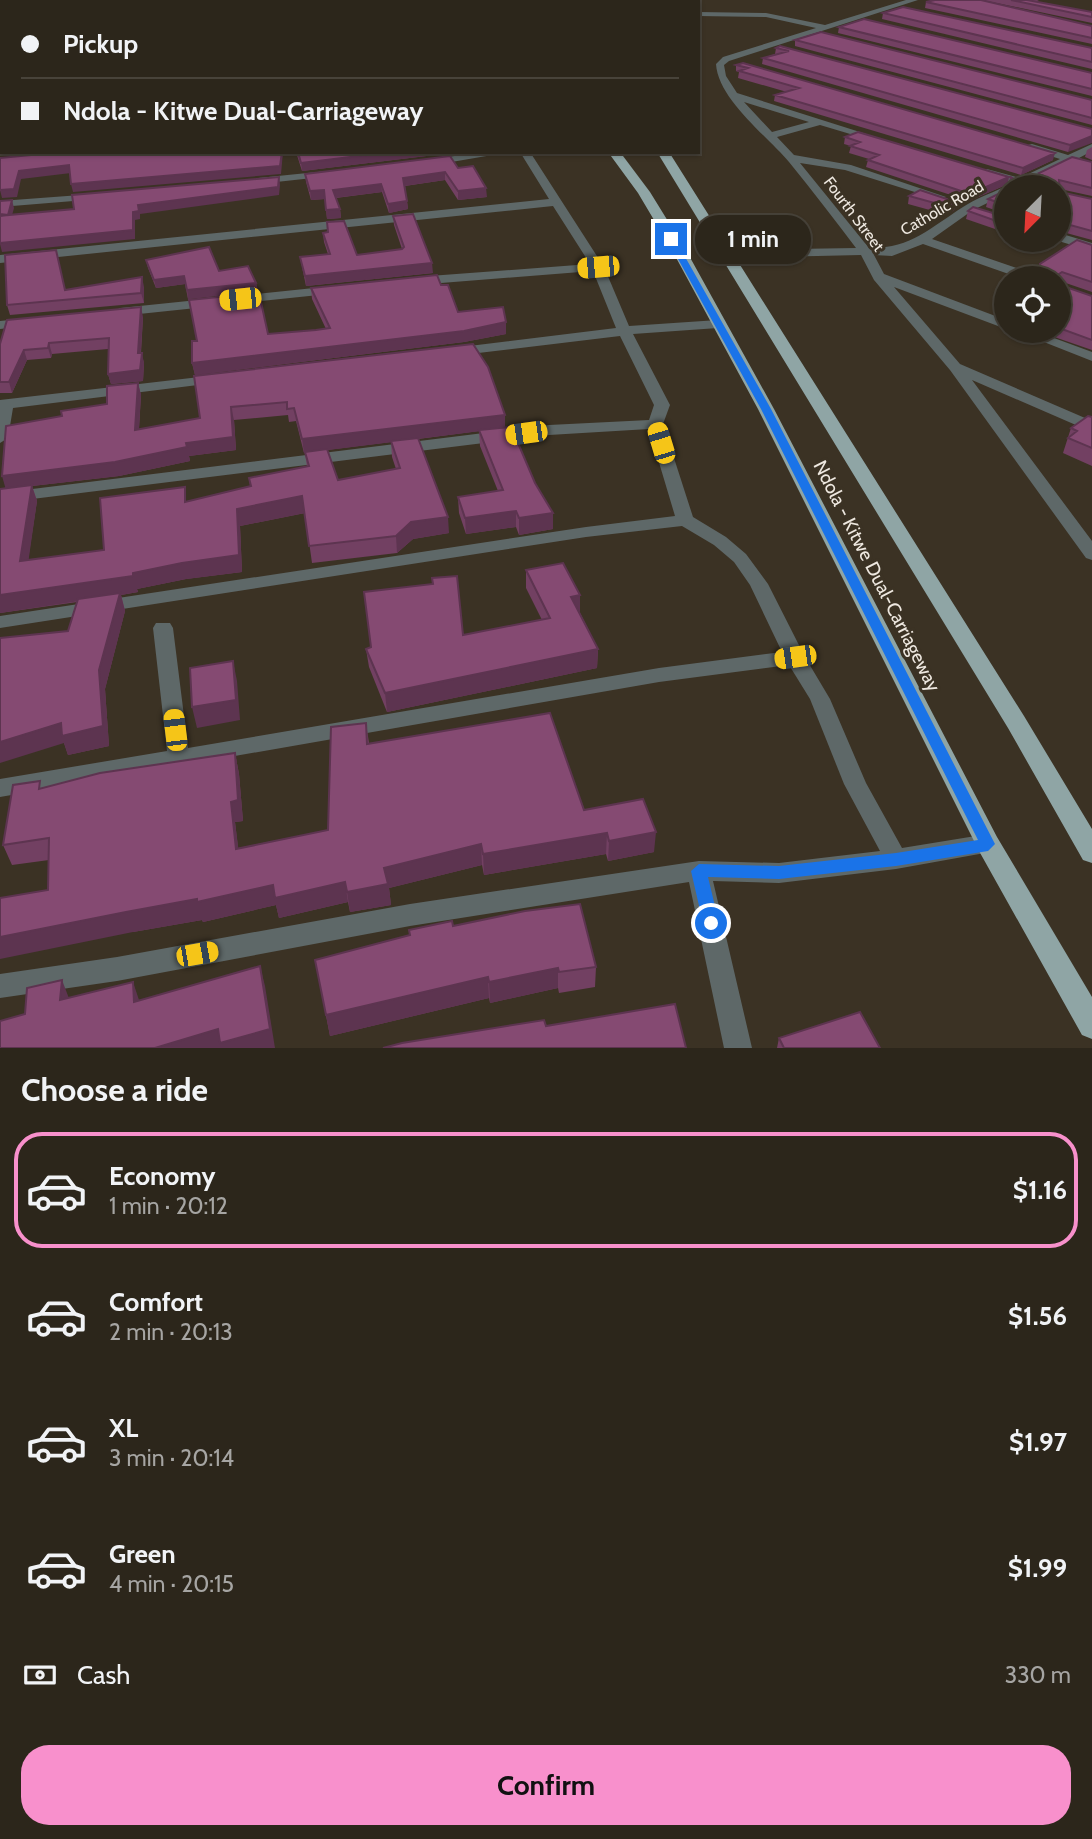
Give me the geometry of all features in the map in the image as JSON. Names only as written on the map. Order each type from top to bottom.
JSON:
[{"type":"highway","name":"Ndola - Kitwe Dual-Carriageway","points":[[616,154],[644,192],[680,252],[766,409],[988,844],[1092,1025]]},
{"type":"highway","name":"Ndola - Kitwe Dual-Carriageway","points":[[664,154],[995,688],[1092,852]]},
{"type":"street","points":[[726,59],[823,32],[856,18],[914,0]]},
{"type":"street","points":[[770,5],[786,18]]},
{"type":"street","points":[[894,6],[920,12]]},
{"type":"street","points":[[700,14],[766,15],[786,18],[823,32]]},
{"type":"street","points":[[856,18],[870,22]]},
{"type":"street","points":[[771,45],[797,52]]},
{"type":"street","points":[[726,59],[739,63]]},
{"type":"street","name":"Fourth Street","points":[[726,59],[720,64],[720,76],[733,95],[792,158],[866,252],[879,277],[955,367],[1090,551]]},
{"type":"street","points":[[733,95],[889,142]]},
{"type":"street","points":[[771,135],[819,122]]},
{"type":"street","points":[[1016,143],[1092,165]]},
{"type":"street","name":"Catholic Road","points":[[1035,175],[1092,147]]},
{"type":"street","points":[[417,164],[490,154]]},
{"type":"street","points":[[526,154],[598,267],[624,331],[650,377],[662,405],[655,424],[685,520]]},
{"type":"street","points":[[792,158],[847,167],[975,210]]},
{"type":"street","points":[[982,170],[994,176]]},
{"type":"street","points":[[239,183],[335,173]]},
{"type":"street","points":[[0,204],[102,196]]},
{"type":"street","name":"Catholic Road","points":[[725,254],[892,252],[923,240],[994,198]]},
{"type":"street","points":[[0,259],[557,202]]},
{"type":"street","points":[[923,240],[998,266]]},
{"type":"street","points":[[1071,241],[1092,247]]},
{"type":"street","points":[[402,283],[598,267]]},
{"type":"street","points":[[879,277],[994,320]]},
{"type":"street","points":[[110,313],[348,288]]},
{"type":"street","points":[[0,325],[41,321]]},
{"type":"street","points":[[431,354],[624,331],[718,324]]},
{"type":"street","points":[[1055,343],[1092,357]]},
{"type":"street","points":[[955,367],[1092,428]]},
{"type":"street","points":[[0,438],[3,404],[226,377]]},
{"type":"street","points":[[0,498],[550,430],[655,424]]},
{"type":"street","points":[[0,622],[586,532],[685,520],[720,541],[740,558],[759,584],[795,657],[820,699],[855,784],[896,859]]},
{"type":"street","points":[[163,628],[178,756]]},
{"type":"street","points":[[0,788],[659,675],[795,657]]},
{"type":"street","points":[[0,986],[117,969],[410,915],[699,871],[779,873],[896,859],[988,844]]},
{"type":"street","points":[[699,871],[738,1048]]},
{"type":"building","points":[[981,0],[1092,26],[1092,38],[926,2]]},
{"type":"building","points":[[1011,0],[1027,0],[1092,12],[1092,17]]},
{"type":"building","points":[[903,7],[1092,48],[1092,62],[883,13]]},
{"type":"building","points":[[864,19],[1092,73],[1092,89],[839,27]]},
{"type":"building","points":[[821,32],[1092,100],[1092,118],[795,40]]},
{"type":"building","points":[[780,46],[1092,129],[1092,136],[1070,145],[763,58],[789,51],[776,48]]},
{"type":"building","points":[[743,63],[1055,153],[1023,168],[775,95],[799,88],[739,71],[748,68],[736,65]]},
{"type":"building","points":[[858,132],[1002,175],[994,175],[994,184],[970,194],[868,160],[879,155],[850,146],[860,142],[845,137]]},
{"type":"building","points":[[41,154],[282,154],[280,166],[71,184],[69,165],[19,171],[14,189],[0,190],[0,158]]},
{"type":"building","points":[[299,154],[375,154],[301,163]]},
{"type":"building","points":[[450,156],[458,168],[473,166],[486,188],[458,191],[445,172],[403,178],[407,201],[388,204],[381,184],[333,190],[340,209],[326,210],[324,190],[310,191],[305,174]]},
{"type":"building","points":[[1072,157],[1092,162],[1092,188],[1071,183],[1071,175],[1039,173]]},
{"type":"building","points":[[279,177],[278,187],[138,205],[139,211],[133,212],[133,230],[0,243],[0,216],[74,209],[72,195]]},
{"type":"building","points":[[920,190],[956,202],[952,205],[942,202],[938,204],[909,196]]},
{"type":"building","points":[[1071,194],[1092,199],[1092,231],[1071,225]]},
{"type":"building","points":[[12,200],[8,215],[0,214],[0,201]]},
{"type":"building","points":[[973,207],[994,213],[994,220],[968,211]]},
{"type":"building","points":[[413,214],[432,263],[305,276],[300,257],[330,254],[323,233],[328,232],[327,222],[344,221],[357,255],[402,249],[404,247],[393,216]]},
{"type":"building","points":[[1077,240],[1092,245],[1092,282],[1071,275],[1071,266],[1041,266],[1058,252],[1071,252],[1071,244]]},
{"type":"building","points":[[209,247],[219,271],[248,266],[256,283],[187,290],[184,276],[154,280],[146,260]]},
{"type":"building","points":[[56,250],[65,290],[142,277],[141,293],[7,305],[5,255]]},
{"type":"building","points":[[437,275],[441,285],[448,285],[458,312],[503,307],[506,322],[464,331],[192,363],[192,341],[197,341],[189,300],[259,293],[268,334],[316,330],[330,328],[311,288]]},
{"type":"building","points":[[1071,289],[1092,296],[1092,340],[1071,332]]},
{"type":"building","points":[[141,307],[138,353],[142,353],[140,370],[108,374],[109,338],[49,343],[48,348],[24,350],[9,382],[0,382],[0,344],[7,320]]},
{"type":"building","points":[[473,344],[488,367],[505,415],[302,439],[294,408],[287,409],[287,402],[231,407],[233,437],[186,443],[187,447],[115,462],[2,476],[6,426],[62,416],[61,411],[107,404],[107,386],[138,383],[135,430],[200,418],[194,376]]},
{"type":"building","points":[[1088,416],[1092,417],[1092,448],[1068,438],[1077,431],[1071,428]]},
{"type":"building","points":[[510,427],[515,444],[518,443],[535,483],[553,513],[519,518],[516,511],[465,518],[458,497],[503,490],[479,430]]},
{"type":"building","points":[[418,438],[448,517],[411,522],[396,536],[309,546],[302,496],[237,509],[239,555],[182,563],[133,573],[133,576],[0,595],[0,489],[32,485],[20,561],[104,550],[100,498],[185,487],[185,502],[251,486],[249,478],[309,466],[305,452],[327,449],[338,480],[400,468],[391,441]]},
{"type":"building","points":[[563,563],[580,595],[571,597],[598,649],[385,693],[366,649],[371,647],[364,592],[433,584],[432,578],[457,576],[463,635],[550,618],[526,570]]},
{"type":"building","points":[[120,593],[99,670],[103,726],[62,736],[61,723],[0,742],[0,638],[68,631],[78,599]]},
{"type":"building","points":[[233,661],[236,700],[192,707],[190,668]]},
{"type":"building","points":[[550,713],[584,810],[643,799],[656,832],[609,841],[607,833],[483,854],[481,844],[384,868],[388,884],[347,892],[345,882],[275,898],[273,885],[197,902],[197,899],[0,937],[0,898],[48,890],[49,838],[3,845],[13,785],[40,781],[39,789],[100,773],[235,753],[238,800],[231,802],[236,849],[328,830],[331,727],[366,723],[367,744]]},
{"type":"building","points":[[580,904],[596,967],[559,972],[558,968],[489,982],[488,977],[326,1015],[315,960],[410,935],[409,930],[452,921],[453,926],[525,911]]},
{"type":"building","points":[[260,966],[270,1029],[220,1043],[218,1029],[155,1048],[0,1048],[0,1021],[25,1014],[27,988],[62,980],[60,1000],[133,982],[134,1002]]},
{"type":"building","points":[[675,1004],[686,1048],[383,1048],[544,1020],[546,1026]]},
{"type":"building","points":[[860,1012],[880,1048],[784,1048],[779,1038]]},
{"type":"route","points":[[671,239],[766,409],[988,844],[896,859],[779,873],[699,871],[711,923]]}]
